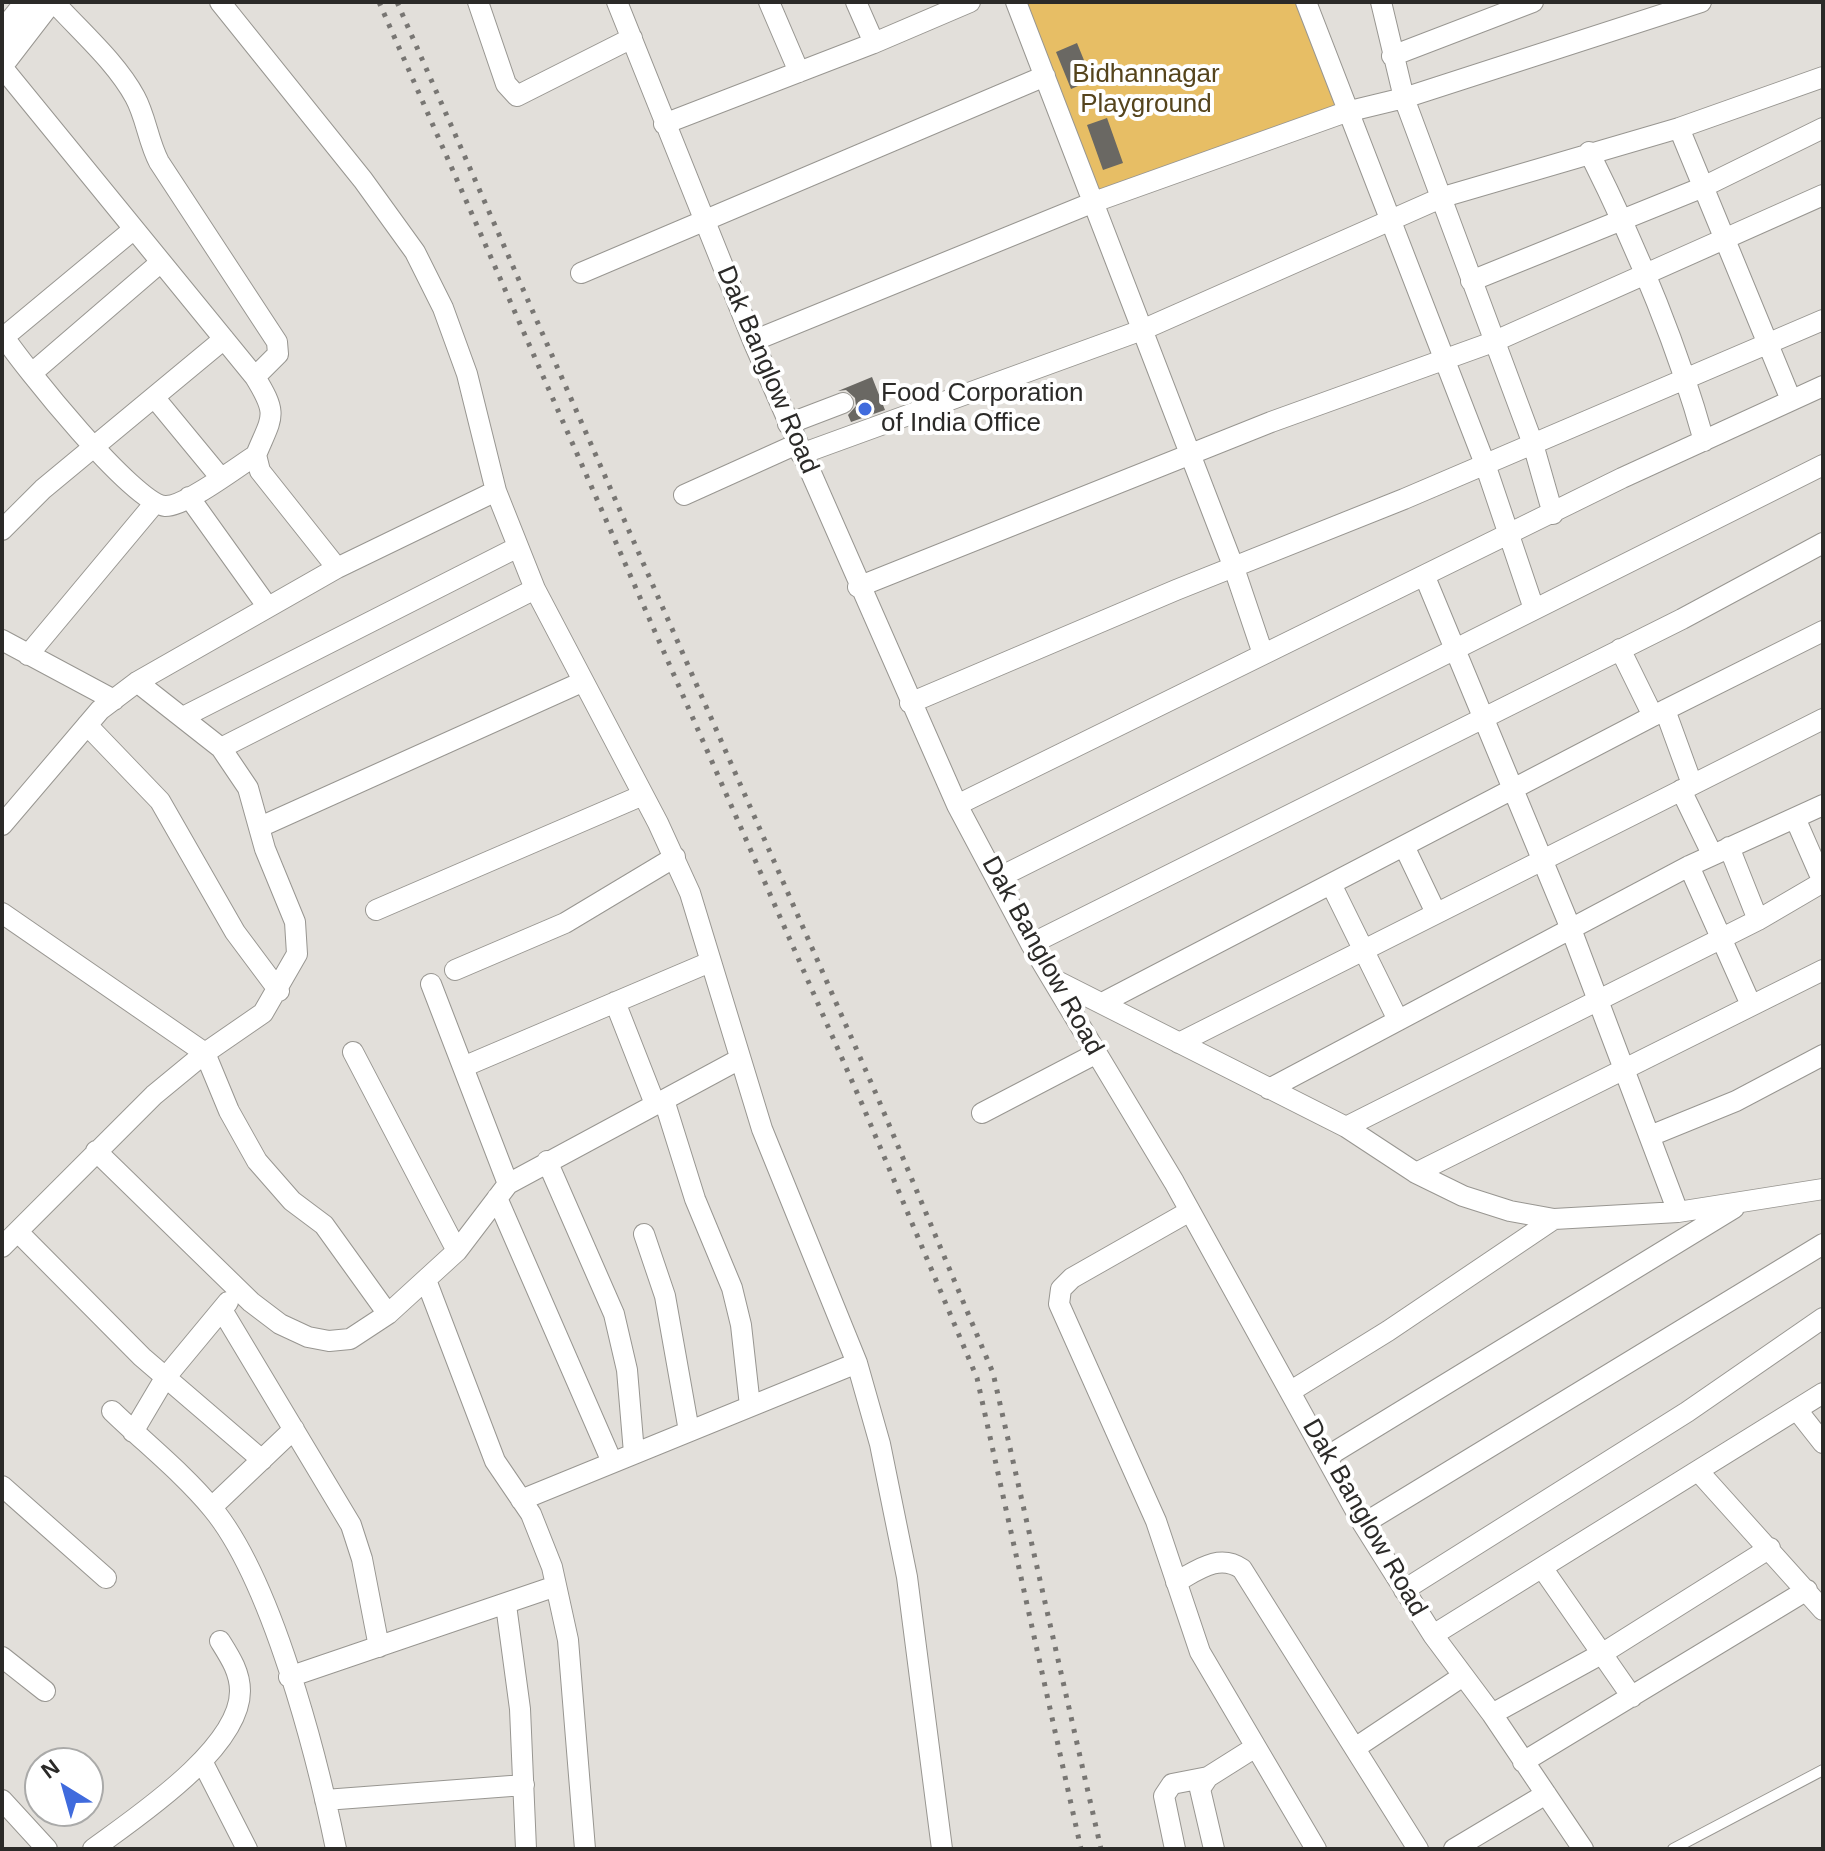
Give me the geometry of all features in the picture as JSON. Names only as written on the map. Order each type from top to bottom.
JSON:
[{"type":"main road","points":[[2,37],[30,2]]},
{"type":"street","points":[[134,229],[3,336],[95,446],[154,504],[169,507],[256,455],[274,416],[271,403],[255,377],[2,67],[53,2],[127,83],[138,102],[146,138],[159,162],[277,342],[278,354],[255,377]]},
{"type":"street","points":[[220,2],[363,180],[415,252],[443,308],[467,374],[496,491],[535,589],[675,857],[762,1129],[857,1363],[880,1444],[907,1577],[942,1849]]},
{"type":"street","points":[[478,2],[506,84],[517,96],[632,38]]},
{"type":"street","name":"Dak Banglow Road","points":[[617,2],[788,424],[957,805],[1031,944],[1190,1211],[1363,1524],[1433,1635],[1492,1714],[1583,1849]]},
{"type":"street","points":[[769,2],[799,72]]},
{"type":"street","points":[[856,2],[874,43]]},
{"type":"street","points":[[664,124],[874,43],[970,2]]},
{"type":"street","points":[[1016,2],[1234,568],[1263,654]]},
{"type":"street","points":[[1306,2],[1441,359],[1485,464],[1534,609]]},
{"type":"street","points":[[1381,2],[1404,98],[1533,444],[1553,514]]},
{"type":"street","points":[[1392,56],[1533,2]]},
{"type":"street","points":[[753,341],[1094,202],[1346,112],[1404,98],[1701,2]]},
{"type":"street","points":[[581,273],[1045,76]]},
{"type":"street","points":[[684,495],[799,449],[1142,330],[1443,197],[1679,128],[1823,77]]},
{"type":"street","points":[[1679,128],[1701,188],[1791,400]]},
{"type":"street","points":[[1471,281],[1701,188],[1823,128]]},
{"type":"street","points":[[1589,152],[1648,275],[1687,380],[1704,441]]},
{"type":"street","points":[[858,587],[1190,455],[1493,342],[1725,242],[1823,195]]},
{"type":"street","points":[[32,373],[161,262]]},
{"type":"street","points":[[910,703],[1687,380],[1823,320]]},
{"type":"street","points":[[2,530],[43,489],[224,339]]},
{"type":"street","points":[[957,805],[1511,534],[1823,386]]},
{"type":"street","points":[[154,397],[220,477]]},
{"type":"street","points":[[788,424],[843,403]]},
{"type":"street","points":[[256,455],[260,471],[337,568]]},
{"type":"street","points":[[998,878],[1333,713],[1823,465]]},
{"type":"street","points":[[2,825],[87,725],[137,682],[337,568],[496,491]]},
{"type":"street","points":[[189,497],[267,606]]},
{"type":"street","points":[[28,655],[154,504]]},
{"type":"street","points":[[1031,944],[1620,649],[1823,543]]},
{"type":"street","points":[[183,717],[518,547]]},
{"type":"street","points":[[1425,577],[1571,929],[1678,1212]]},
{"type":"street","points":[[221,748],[535,589]]},
{"type":"street","points":[[1104,1002],[1823,631]]},
{"type":"street","points":[[2,640],[114,700]]},
{"type":"street","points":[[1620,649],[1659,713],[1686,787],[1758,920]]},
{"type":"street","points":[[2,1247],[154,1095],[205,1053],[263,1013],[279,991],[297,954],[295,922],[248,788],[221,748],[137,682]]},
{"type":"street","points":[[260,827],[582,682]]},
{"type":"street","points":[[1179,1043],[1363,949],[1543,863],[1823,719]]},
{"type":"street","points":[[87,725],[160,801],[235,932],[279,991]]},
{"type":"street","points":[[376,910],[643,795]]},
{"type":"street","points":[[1269,1089],[1689,866],[1823,805]]},
{"type":"street","points":[[1346,1127],[1758,920],[1823,882],[1795,818]]},
{"type":"street","points":[[1404,846],[1436,913]]},
{"type":"street","points":[[455,970],[565,923],[675,857]]},
{"type":"street","points":[[1689,866],[1751,1005]]},
{"type":"street","points":[[1331,884],[1398,1020]]},
{"type":"street","points":[[2,913],[205,1053],[229,1111],[257,1161],[292,1201],[324,1225],[388,1314]]},
{"type":"street","points":[[463,1067],[710,962]]},
{"type":"street","points":[[1416,1173],[1823,970]]},
{"type":"street","points":[[1053,979],[1104,1002],[1346,1127],[1416,1173],[1463,1196],[1510,1211],[1554,1219],[1678,1212],[1823,1189]]},
{"type":"street","points":[[431,984],[463,1067],[503,1191],[612,1462]]},
{"type":"street","points":[[615,1002],[659,1102],[732,1288],[741,1325],[750,1406]]},
{"type":"street","points":[[353,1052],[457,1251]]},
{"type":"street","points":[[982,1113],[1097,1053]]},
{"type":"street","points":[[1650,1136],[1736,1101],[1823,1055]]},
{"type":"street","points":[[96,1151],[239,1289],[280,1324],[308,1337],[329,1341],[350,1339],[388,1314],[457,1251],[503,1191],[547,1161],[738,1060]]},
{"type":"street","points":[[547,1161],[614,1314],[627,1370],[634,1453]]},
{"type":"street","points":[[1328,1456],[1742,1203]]},
{"type":"street","points":[[1190,1211],[1072,1278],[1061,1289],[1059,1304],[1124,1445],[1200,1652],[1316,1849]]},
{"type":"street","points":[[1291,1391],[1388,1331],[1554,1219]]},
{"type":"street","points":[[18,1232],[165,1378],[262,1460]]},
{"type":"street","points":[[644,1234],[665,1296],[689,1431]]},
{"type":"street","points":[[1363,1524],[1823,1244]]},
{"type":"street","points":[[426,1280],[495,1461],[541,1534],[556,1586],[572,1669],[585,1849]]},
{"type":"street","points":[[133,1432],[165,1378],[239,1289]]},
{"type":"street","points":[[222,1310],[351,1525],[362,1559],[379,1647]]},
{"type":"street","points":[[1404,1590],[1662,1428],[1823,1318]]},
{"type":"street","points":[[521,1500],[857,1363]]},
{"type":"street","points":[[1433,1635],[1823,1393]]},
{"type":"street","points":[[1797,1410],[1823,1443]]},
{"type":"street","points":[[112,1411],[212,1507],[238,1544],[260,1592],[289,1677],[336,1849]]},
{"type":"street","points":[[212,1507],[294,1429]]},
{"type":"street","points":[[1523,1762],[1632,1697],[1818,1601],[1699,1472]]},
{"type":"street","points":[[2,1486],[106,1578]]},
{"type":"street","points":[[1492,1714],[1603,1653],[1770,1548]]},
{"type":"street","points":[[1176,1582],[1220,1561],[1232,1562],[1242,1569],[1418,1849]]},
{"type":"street","points":[[1543,1569],[1632,1697]]},
{"type":"street","points":[[289,1677],[556,1586]]},
{"type":"street","points":[[506,1605],[520,1709],[526,1849]]},
{"type":"street","points":[[93,1849],[176,1787],[202,1761],[231,1720],[240,1694],[237,1669],[220,1641]]},
{"type":"street","points":[[2,1657],[45,1691]]},
{"type":"street","points":[[1355,1748],[1463,1676]]},
{"type":"street","points":[[1175,1849],[1164,1796],[1172,1784],[1208,1777],[1254,1748]]},
{"type":"street","points":[[202,1761],[247,1849]]},
{"type":"street","points":[[1208,1777],[1200,1789],[1201,1802],[1214,1849]]},
{"type":"street","points":[[325,1800],[524,1785]]},
{"type":"street","points":[[1454,1849],[1546,1794]]},
{"type":"street","points":[[2,1800],[47,1849]]},
{"type":"lane","points":[[1673,1849],[1823,1770]]},
{"type":"green space","name":"Bidhannagar Playground","points":[[1016,2],[1306,2],[1346,112],[1094,202]]},
{"type":"building","points":[[1077,43],[1092,80],[1071,89],[1056,52]]},
{"type":"building","points":[[1107,118],[1123,163],[1103,170],[1087,125]]},
{"type":"building","name":"Food Corporation of India Office","points":[[872,377],[885,410],[851,422],[848,415],[856,406],[855,398],[846,390],[838,391]]},
{"type":"railway","points":[[379,2],[862,1104],[977,1378],[1081,1849]]},
{"type":"railway","points":[[397,2],[877,1096],[993,1373],[1101,1849]]},
{"type":"place","name":"Food Corporation of India Office","points":[[865,409]]}]
